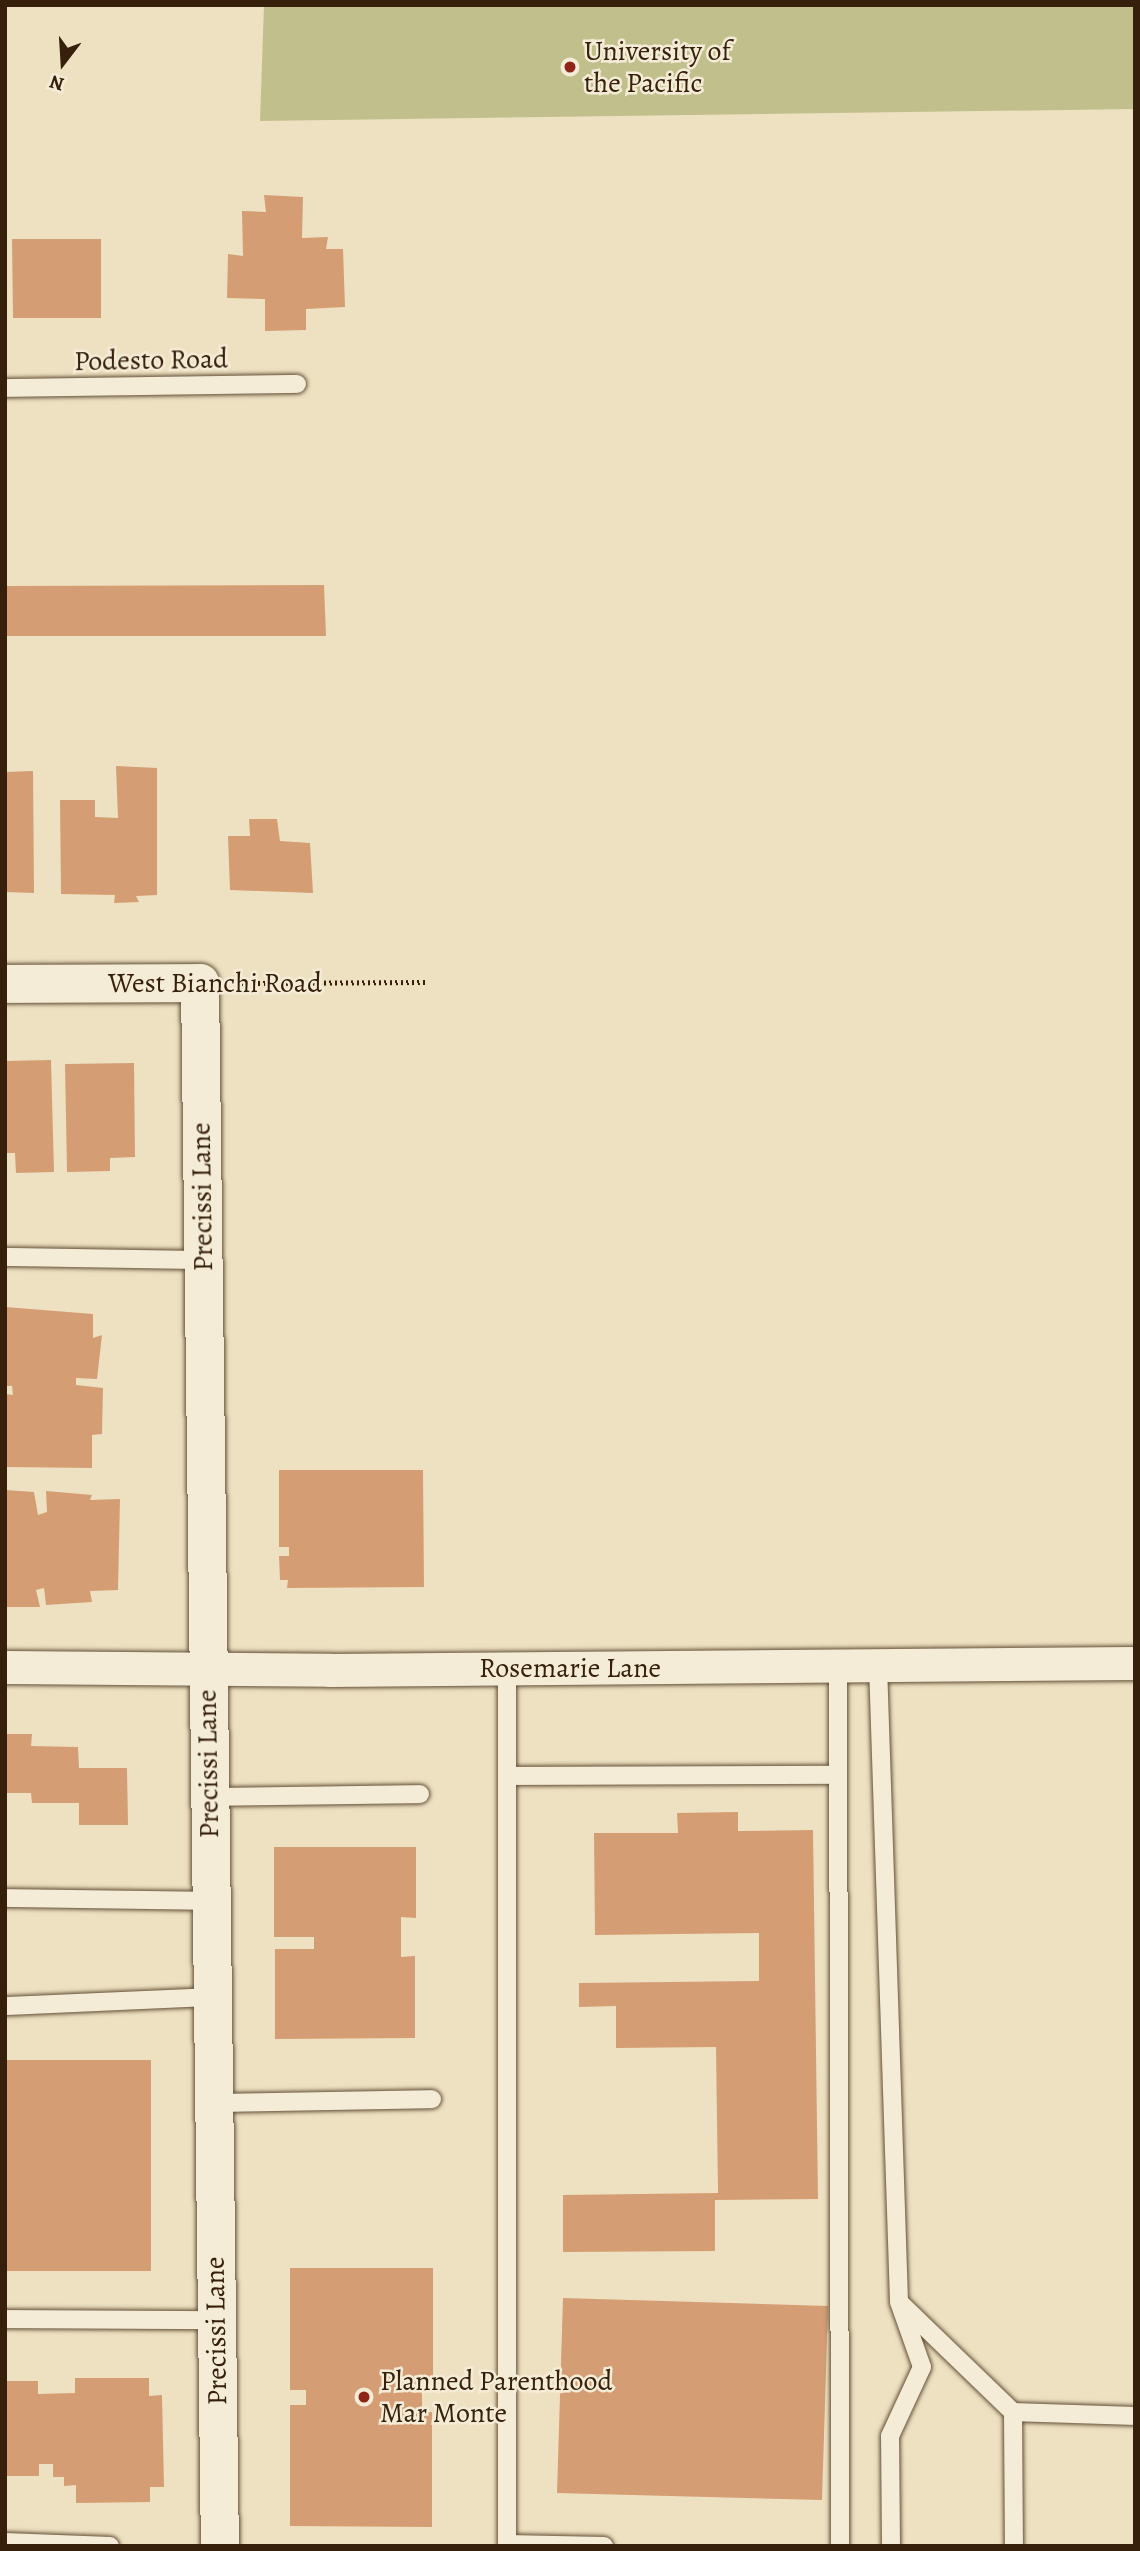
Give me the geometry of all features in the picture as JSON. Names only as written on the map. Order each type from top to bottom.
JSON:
[{"type":"street","name":"West Bianchi Road","points":[[5,984],[200,983]]},
{"type":"street","name":"Precissi Lane","points":[[200,983],[219,2546]]},
{"type":"street","name":"Rosemarie Lane","points":[[5,1667],[507,1668],[1135,1663]]},
{"type":"lane","name":"Podesto Road","points":[[5,388],[297,384]]},
{"type":"lane","points":[[5,1257],[203,1260]]},
{"type":"lane","points":[[838,1665],[840,2546]]},
{"type":"lane","points":[[878,1665],[899,2302],[922,2367],[890,2436],[891,2546]]},
{"type":"lane","points":[[507,1668],[507,2544],[604,2546]]},
{"type":"lane","points":[[507,1776],[838,1775]]},
{"type":"lane","points":[[209,1797],[420,1794]]},
{"type":"lane","points":[[5,1898],[210,1901]]},
{"type":"lane","points":[[5,2006],[211,1997]]},
{"type":"lane","points":[[213,2103],[432,2099]]},
{"type":"lane","points":[[899,2302],[1013,2412],[1135,2416]]},
{"type":"lane","points":[[5,2319],[216,2320]]},
{"type":"lane","points":[[1013,2412],[1014,2546]]},
{"type":"lane","points":[[5,2542],[110,2546]]},
{"type":"path","name":"West Bianchi Road","points":[[200,983],[425,982]]},
{"type":"shaded area","name":"University of the Pacific","points":[[264,5],[1135,5],[1135,109],[260,121]]},
{"type":"building","points":[[264,195],[303,197],[302,238],[328,237],[326,249],[343,249],[345,307],[306,309],[306,330],[265,331],[265,299],[227,298],[228,254],[243,256],[242,211],[266,212]]},
{"type":"building","points":[[12,239],[101,239],[101,318],[13,318]]},
{"type":"building","points":[[324,585],[326,636],[5,636],[5,586]]},
{"type":"building","points":[[116,766],[157,768],[157,895],[136,896],[139,902],[114,903],[115,895],[61,894],[60,800],[95,800],[95,817],[118,818]]},
{"type":"building","points":[[33,771],[34,893],[5,892],[5,772]]},
{"type":"building","points":[[249,819],[277,819],[280,841],[310,843],[313,893],[230,890],[228,836],[250,836]]},
{"type":"building","points":[[51,1060],[54,1172],[16,1173],[15,1153],[5,1153],[5,1061]]},
{"type":"building","points":[[134,1063],[135,1157],[110,1158],[110,1171],[67,1172],[65,1064]]},
{"type":"building","points":[[5,1307],[93,1314],[93,1338],[102,1335],[97,1379],[76,1378],[76,1385],[103,1388],[102,1434],[92,1435],[92,1468],[5,1467],[5,1394],[13,1395],[12,1386],[5,1386]]},
{"type":"building","points":[[279,1470],[423,1470],[424,1587],[287,1588],[288,1580],[280,1580],[279,1556],[289,1556],[289,1547],[279,1547]]},
{"type":"building","points":[[5,1490],[34,1492],[38,1515],[47,1512],[46,1491],[92,1495],[90,1500],[120,1499],[118,1590],[90,1591],[92,1602],[46,1605],[44,1588],[36,1590],[40,1607],[5,1607]]},
{"type":"building","points":[[5,1734],[32,1734],[31,1746],[78,1747],[79,1768],[127,1768],[128,1825],[79,1825],[79,1803],[32,1803],[31,1793],[5,1793]]},
{"type":"building","points":[[738,1812],[738,1831],[813,1830],[818,2199],[715,2200],[715,2251],[563,2252],[563,2195],[718,2193],[716,2047],[616,2048],[616,2006],[579,2007],[579,1983],[759,1981],[759,1933],[595,1935],[594,1833],[678,1833],[677,1813]]},
{"type":"building","points":[[274,1847],[416,1847],[416,1918],[401,1917],[401,1957],[415,1956],[415,2038],[275,2039],[275,1949],[314,1949],[314,1937],[274,1937]]},
{"type":"building","points":[[5,2060],[151,2060],[151,2271],[5,2271]]},
{"type":"building","name":"Planned Parenthood Mar Monte","points":[[290,2268],[433,2268],[433,2382],[422,2382],[422,2412],[432,2412],[432,2527],[290,2526],[290,2405],[306,2405],[306,2390],[290,2390]]},
{"type":"building","points":[[563,2298],[828,2306],[822,2500],[557,2493]]},
{"type":"building","points":[[75,2378],[149,2378],[149,2396],[162,2395],[164,2487],[150,2487],[150,2502],[76,2503],[76,2485],[64,2486],[64,2477],[53,2477],[53,2464],[39,2464],[39,2476],[5,2476],[5,2381],[38,2381],[38,2394],[75,2393]]},
{"type":"place","name":"University of the Pacific","points":[[570,67]]},
{"type":"place","name":"Planned Parenthood Mar Monte","points":[[364,2397]]}]
